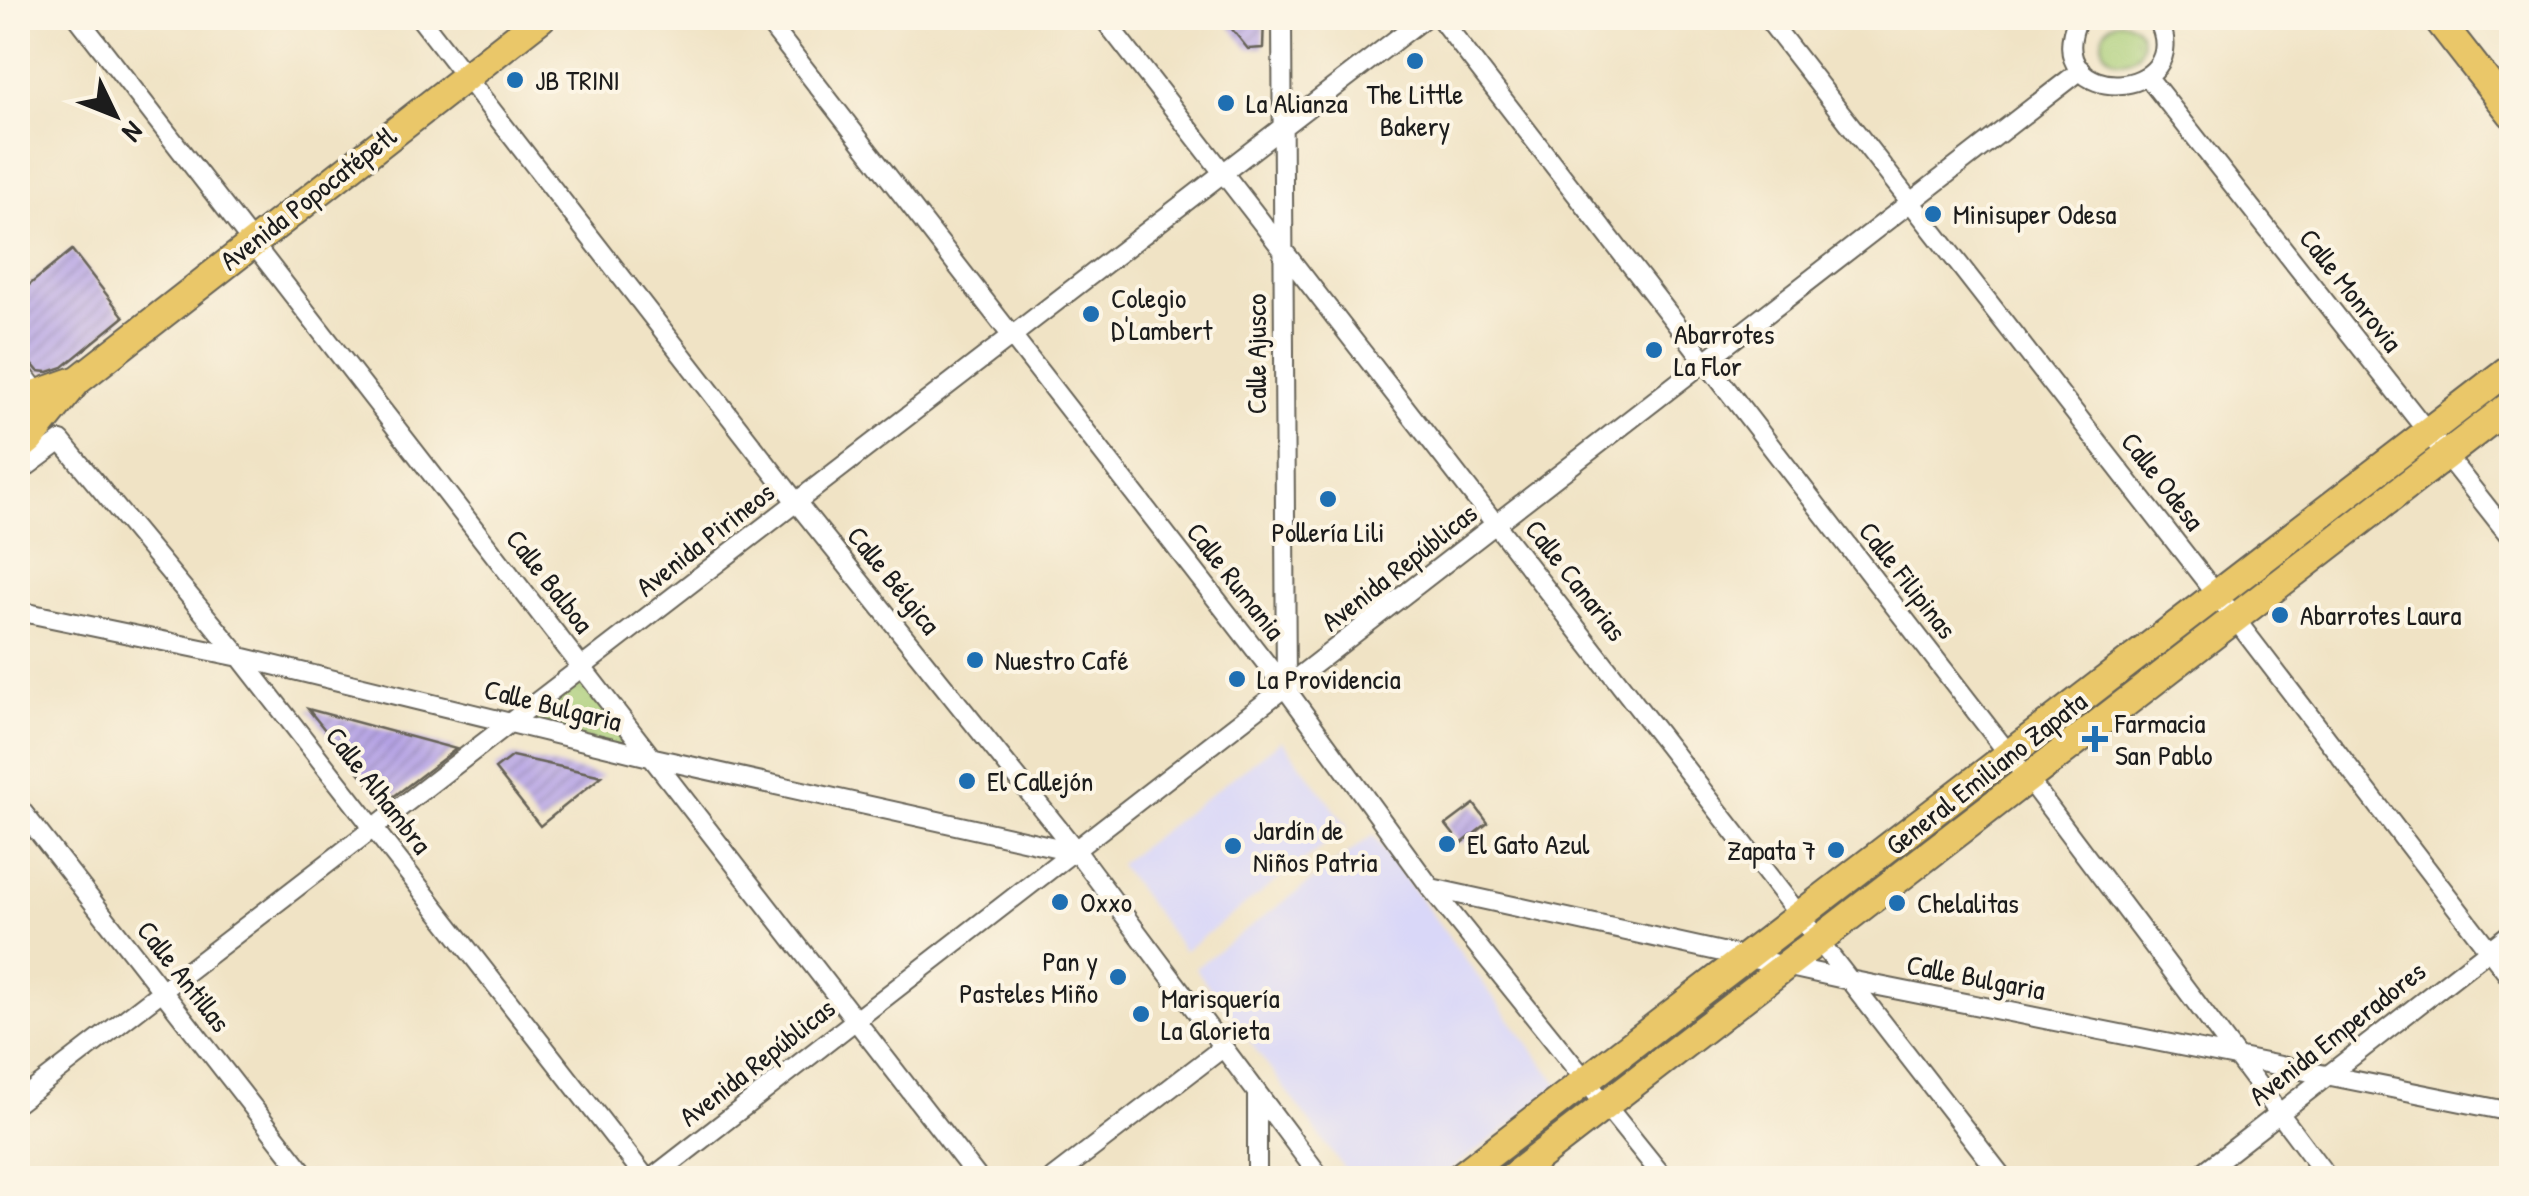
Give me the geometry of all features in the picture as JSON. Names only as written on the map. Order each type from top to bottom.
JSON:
[{"type":"main road","name":"Avenida Popocatépetl","points":[[18,448],[30,439],[35,404],[77,380],[541,18]]},
{"type":"main road","points":[[2437,18],[2512,114]]},
{"type":"main road","name":"General Emiliano Zapata","points":[[1459,1178],[2512,367]]},
{"type":"main road","name":"General Emiliano Zapata","points":[[1511,1178],[2512,404]]},
{"type":"street","name":"Calle Balboa","points":[[78,18],[978,1178]]},
{"type":"street","name":"Calle Bélgica","points":[[420,18],[797,503],[1076,852],[1321,1178]]},
{"type":"street","name":"Calle Rumania","points":[[765,18],[1286,690],[1432,888],[1664,1178]]},
{"type":"street","name":"Calle Canarias","points":[[1103,18],[2003,1178]]},
{"type":"street","name":"Calle Ajusco","points":[[1282,18],[1286,690]]},
{"type":"street","name":"Avenida Pirineos","points":[[18,1102],[1424,18]]},
{"type":"street","name":"Calle Filipinas","points":[[1440,18],[2028,779],[2328,1178]]},
{"type":"street","name":"Calle Odesa","points":[[1766,18],[2512,980]]},
{"type":"street","points":[[2078,18],[2071,44],[2081,70],[2106,86],[2134,84],[2147,76],[2162,53],[2164,39],[2157,18]]},
{"type":"street","name":"Avenida Repúblicas","points":[[649,1178],[1498,526],[2081,70]]},
{"type":"street","name":"Calle Monrovia","points":[[2147,76],[2512,539]]},
{"type":"street","points":[[18,367],[35,404]]},
{"type":"street","name":"Calle Alhambra","points":[[18,473],[61,442],[240,656],[649,1178]]},
{"type":"street","name":"Calle Bulgaria","points":[[18,611],[240,656],[654,758],[1076,852]]},
{"type":"street","name":"Calle Antillas","points":[[18,806],[308,1178]]},
{"type":"street","name":"Calle Bulgaria","points":[[1432,888],[1786,967],[2512,1112]]},
{"type":"street","name":"Avenida Emperadores","points":[[2196,1178],[2512,932]]},
{"type":"street","points":[[1053,1178],[1221,1049]]},
{"type":"street","points":[[1257,1178],[1258,1096]]},
{"type":"shaded area","name":"Jardín de Niños Patria","points":[[1282,740],[1348,827],[1184,951],[1119,864]]},
{"type":"shaded area","points":[[1373,835],[1561,1088],[1439,1178],[1351,1178],[1195,968]]},
{"type":"green space","points":[[2122,21],[2136,27],[2142,41],[2136,55],[2122,61],[2108,55],[2102,41],[2108,27]]},
{"type":"green space","points":[[585,670],[653,758],[512,723]]},
{"type":"building","points":[[1223,18],[1264,18],[1263,48],[1248,49]]},
{"type":"building","points":[[72,250],[124,317],[63,367],[38,371],[18,347],[18,294]]},
{"type":"building","points":[[308,709],[456,749],[389,800],[381,799]]},
{"type":"building","points":[[512,756],[602,776],[540,826],[495,769]]},
{"type":"building","points":[[1474,804],[1488,823],[1461,844],[1446,825]]},
{"type":"place","name":"The Little Bakery","points":[[1415,61]]},
{"type":"place","name":"JB TRINI","points":[[515,80]]},
{"type":"place","name":"La Alianza","points":[[1226,103]]},
{"type":"place","name":"Minisuper Odesa","points":[[1933,214]]},
{"type":"place","name":"Colegio D'Lambert","points":[[1091,314]]},
{"type":"place","name":"Abarrotes La Flor","points":[[1654,350]]},
{"type":"place","name":"Pollería Lili","points":[[1328,499]]},
{"type":"place","name":"Abarrotes Laura","points":[[2280,615]]},
{"type":"place","name":"Nuestro Café","points":[[975,660]]},
{"type":"place","name":"La Providencia","points":[[1237,679]]},
{"type":"place","name":"Farmacia San Pablo","points":[[2095,739]]},
{"type":"place","name":"El Callejón","points":[[967,781]]},
{"type":"place","name":"El Gato Azul","points":[[1447,844]]},
{"type":"place","name":"Jardín de Niños Patria","points":[[1233,846]]},
{"type":"place","name":"Zapata 7","points":[[1836,850]]},
{"type":"place","name":"Oxxo","points":[[1060,902]]},
{"type":"place","name":"Chelalitas","points":[[1897,903]]},
{"type":"place","name":"Pan y Pasteles Miño","points":[[1118,977]]},
{"type":"place","name":"Marisquería La Glorieta","points":[[1141,1014]]}]
